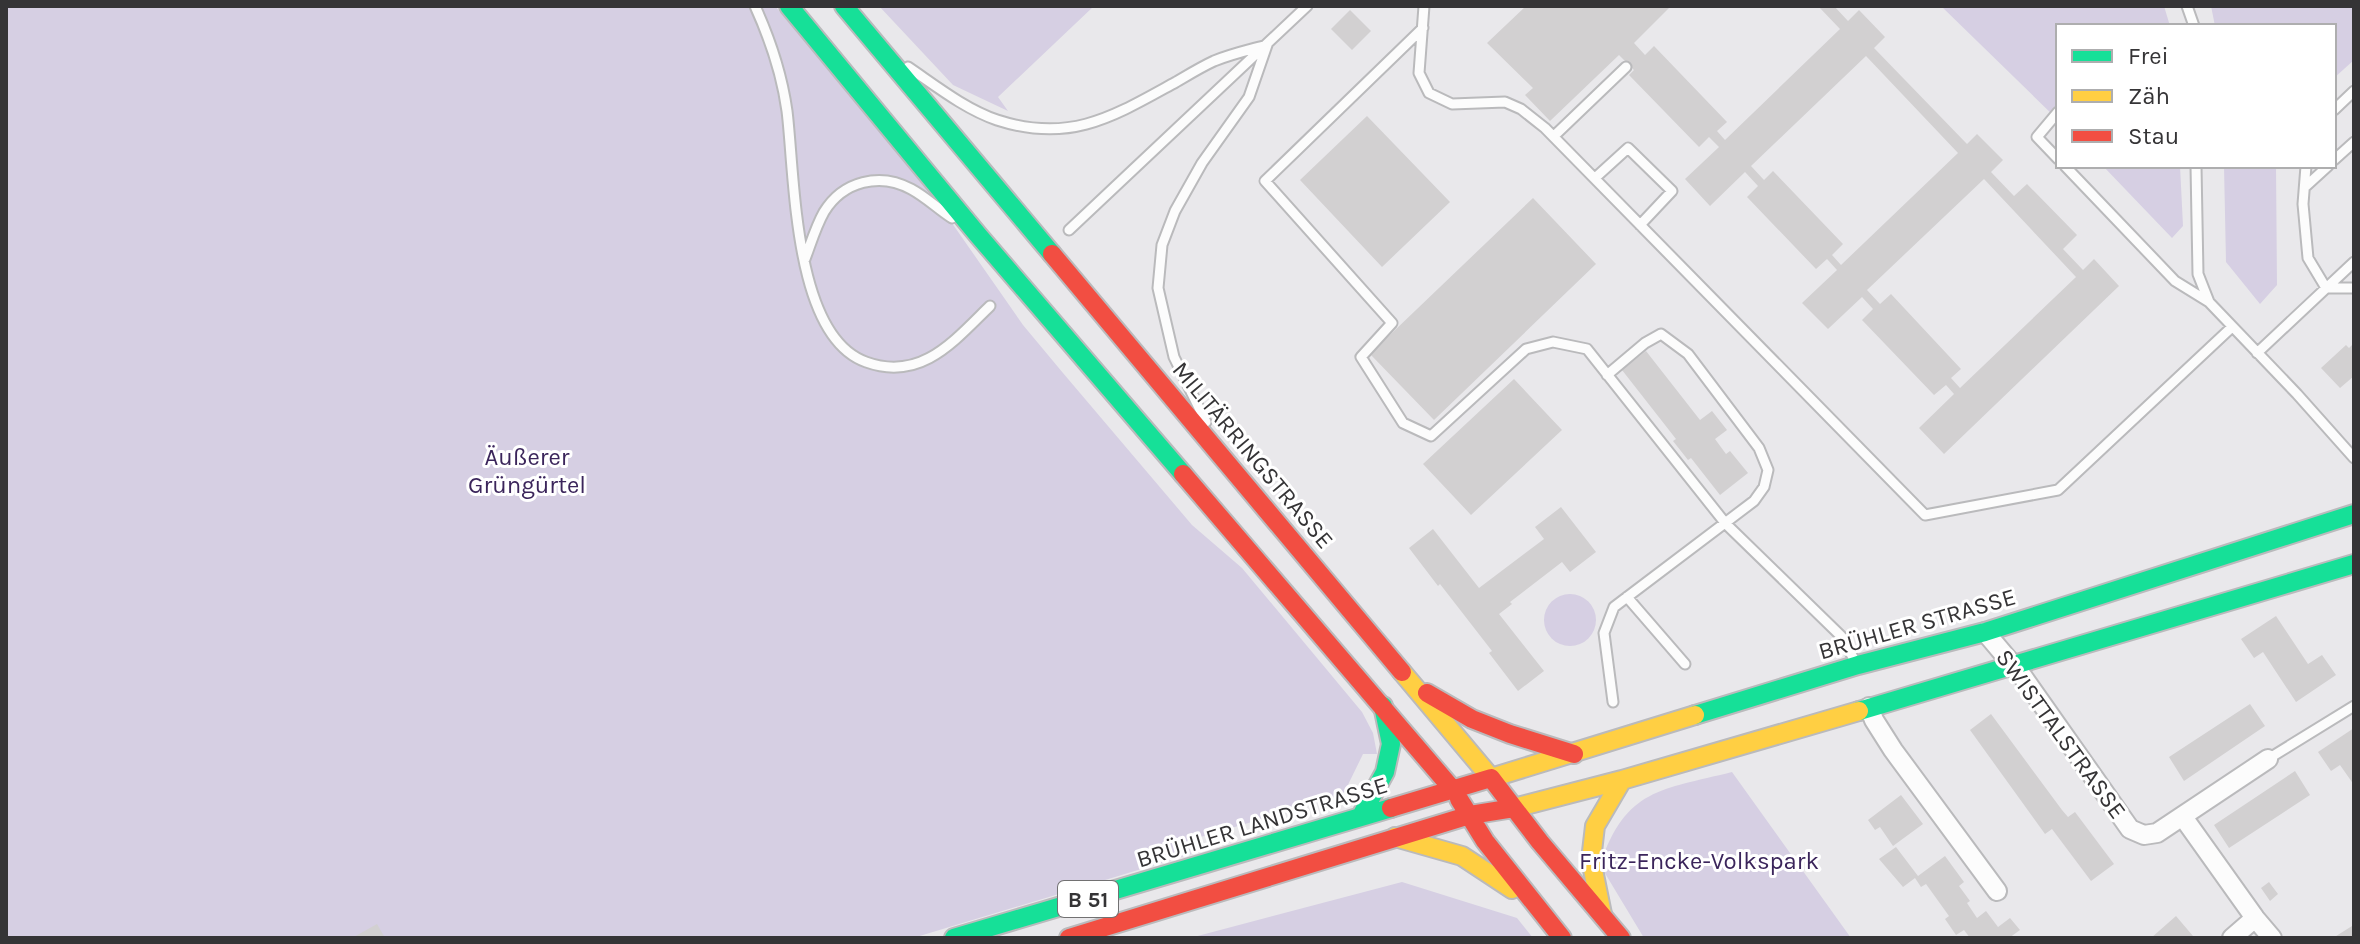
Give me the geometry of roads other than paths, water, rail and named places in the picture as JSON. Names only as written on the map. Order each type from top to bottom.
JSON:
[{"type":"main road","points":[[789,6],[978,235],[1454,791],[1485,841],[1562,938]]},
{"type":"main road","name":"MILITÄRRINGSTRASSE","points":[[844,6],[1221,454],[1621,938]]},
{"type":"main road","name":"BRÜHLER STRASSE","points":[[1514,808],[1622,780],[1864,686],[1985,632],[2354,514]]},
{"type":"main road","name":"BRÜHLER STRASSE","points":[[1491,778],[1715,711],[1741,700],[2013,666],[2354,564]]},
{"type":"main road","points":[[1410,683],[1472,719],[1574,754]]},
{"type":"main road","points":[[1361,816],[1385,772],[1391,744],[1383,706]]},
{"type":"main road","name":"BRÜHLER LANDSTRASSE","points":[[954,938],[1491,778]]},
{"type":"main road","points":[[1602,916],[1591,860],[1595,826],[1622,780]]},
{"type":"main road","name":"B 51","points":[[1069,938],[1470,815],[1514,808]]},
{"type":"main road","points":[[1395,837],[1462,856],[1536,905]]},
{"type":"street","name":"SWISTTALSTRASSE","points":[[1985,632],[2023,677],[2130,829],[2144,835],[2157,833],[2268,759]]},
{"type":"street","points":[[1864,686],[1874,720],[1893,750],[1997,891]]},
{"type":"street","points":[[2183,817],[2272,938]]},
{"type":"street","points":[[2232,938],[2255,918]]},
{"type":"lane","points":[[755,6],[769,37],[786,109],[791,175],[804,262],[819,314],[835,339],[857,359],[882,368],[910,367],[933,357],[990,306]]},
{"type":"lane","points":[[1069,230],[1307,6]]},
{"type":"lane","points":[[1424,6],[1419,73],[1429,93],[1452,104],[1505,102],[1521,109],[1554,136],[1925,515],[2058,490],[2232,327]]},
{"type":"lane","points":[[1423,28],[1265,181],[1392,323],[1361,357],[1403,423],[1431,436],[1526,349],[1553,342],[1587,349],[1726,524],[1841,636],[1864,686]]},
{"type":"lane","points":[[876,46],[951,96],[996,120],[1024,127],[1052,128],[1093,124],[1213,62],[1267,45]]},
{"type":"lane","points":[[1221,454],[1174,357],[1158,288],[1162,245],[1175,211],[1202,163],[1249,97],[1267,45]]},
{"type":"lane","points":[[1554,136],[1626,67]]},
{"type":"lane","points":[[2336,108],[2354,91]]},
{"type":"lane","points":[[2056,114],[2037,137],[2056,157]]},
{"type":"lane","points":[[2336,158],[2354,142]]},
{"type":"lane","points":[[1595,178],[1628,148],[1672,191],[1640,225]]},
{"type":"lane","points":[[2067,168],[2175,281],[2209,302],[2354,458]]},
{"type":"lane","points":[[2196,168],[2198,274],[2209,302]]},
{"type":"lane","points":[[2306,168],[2303,204],[2308,258],[2326,288]]},
{"type":"lane","points":[[2305,187],[2326,168]]},
{"type":"lane","points":[[804,262],[824,212],[839,195],[860,181],[885,180],[910,188],[978,235]]},
{"type":"lane","points":[[2257,353],[2354,262]]},
{"type":"lane","points":[[2326,288],[2354,288]]},
{"type":"lane","points":[[1607,375],[1645,343],[1661,334],[1688,354],[1759,448],[1768,470],[1764,487],[1754,501],[1614,607],[1604,633],[1613,702]]},
{"type":"lane","points":[[1627,597],[1685,664]]},
{"type":"lane","name":"SWISTTALSTRASSE","points":[[2268,759],[2354,706]]},
{"type":"park label","name":"Äußerer Grüngürtel","points":[[527,471]]},
{"type":"park label","name":"Fritz-Encke-Volkspark","points":[[1699,861]]}]
